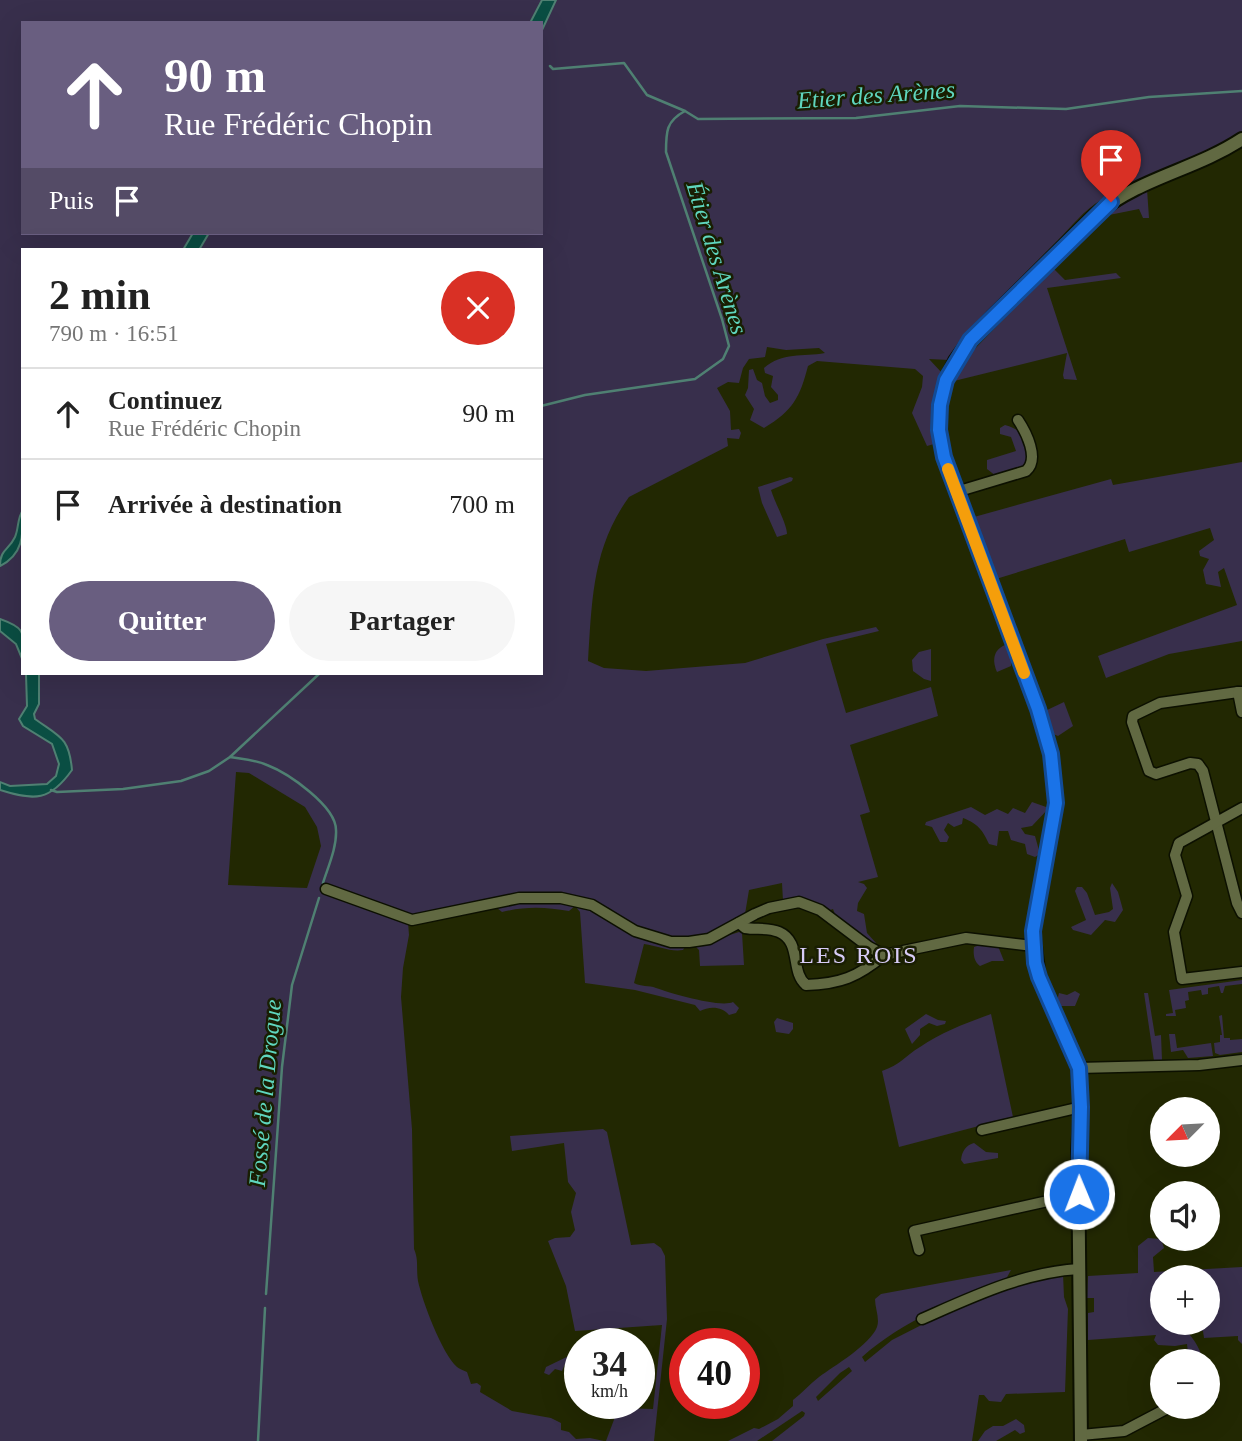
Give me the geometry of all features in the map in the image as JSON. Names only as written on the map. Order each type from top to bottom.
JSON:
[{"type":"street","points":[[1150,1417],[1124,1431],[1081,1438],[1079,1068],[1039,977],[1033,946],[1033,931],[1056,803],[1051,754],[1038,709],[944,457],[939,430],[940,405],[946,380],[970,340],[1111,202],[1146,182],[1225,150],[1242,139]]},
{"type":"street","points":[[956,492],[1026,471],[1031,467],[1033,458],[1024,429],[1018,420]]},
{"type":"street","points":[[1242,712],[1240,692],[1160,703],[1133,716],[1132,722],[1149,771],[1156,774],[1190,763],[1198,764],[1203,771],[1237,903],[1242,913]]},
{"type":"street","points":[[1242,808],[1179,843],[1175,855],[1187,896],[1174,932],[1182,979],[1242,972]]},
{"type":"street","points":[[326,889],[412,920],[519,898],[561,898],[592,905],[635,932],[671,942],[689,943],[709,939],[769,908],[799,902],[832,918],[869,947],[884,955]]},
{"type":"street","points":[[739,923],[745,929],[771,929],[785,935],[793,946],[801,979],[806,985],[848,979],[865,971],[884,955],[966,938],[1033,946]]},
{"type":"street","points":[[1079,1068],[1199,1065],[1242,1060]]},
{"type":"street","points":[[982,1130],[1081,1107]]},
{"type":"street","points":[[919,1250],[914,1231],[1079,1194]]},
{"type":"street","points":[[922,1319],[1017,1280],[1053,1270],[1079,1269]]},
{"type":"shaded area","points":[[0,0],[1242,0],[1242,133],[1208,152],[1118,191],[1095,204],[1001,298],[949,360],[929,359],[942,373],[933,414],[934,444],[927,446],[912,413],[922,387],[923,376],[915,369],[817,361],[808,366],[798,395],[782,416],[764,428],[750,420],[754,409],[745,395],[749,370],[753,369],[757,380],[762,383],[770,403],[778,400],[778,395],[771,387],[773,376],[765,373],[764,368],[785,357],[825,353],[819,348],[786,350],[767,347],[765,357],[749,359],[739,383],[728,382],[717,388],[730,411],[731,430],[739,429],[741,433],[739,439],[727,438],[728,446],[629,497],[608,536],[596,576],[588,661],[604,668],[646,671],[745,663],[823,639],[876,627],[879,631],[826,644],[846,713],[931,687],[938,716],[850,745],[870,812],[860,815],[878,877],[858,882],[867,888],[858,903],[857,911],[864,914],[867,933],[876,943],[873,944],[836,917],[833,909],[827,911],[817,907],[818,903],[783,901],[782,883],[749,890],[745,914],[716,934],[690,938],[658,936],[636,928],[609,908],[585,898],[546,893],[505,897],[408,922],[409,935],[401,997],[412,1129],[414,1249],[418,1281],[428,1313],[451,1360],[458,1368],[467,1372],[471,1384],[477,1383],[481,1386],[480,1392],[512,1411],[551,1418],[561,1423],[561,1430],[569,1432],[576,1439],[604,1441],[0,1441]],"holes":[[[236,772],[249,773],[305,807],[317,827],[321,846],[307,888],[228,885]]]},
{"type":"shaded area","points":[[1147,189],[1149,218],[1143,218],[1139,209],[1109,215],[1137,194]]},
{"type":"shaded area","points":[[1053,268],[1065,280],[1116,273],[1121,278],[1047,288],[1077,380],[1064,379],[1067,353],[954,381],[966,358]]},
{"type":"shaded area","points":[[1005,425],[1020,433],[1025,441],[1028,459],[1024,466],[996,476],[987,469],[987,460],[1016,451],[1011,437],[1000,434],[1000,428]]},
{"type":"shaded area","points":[[1242,462],[1242,641],[1169,654],[1106,678],[1098,656],[1237,605],[1224,568],[1218,572],[1221,587],[1206,584],[1203,570],[1209,559],[1200,556],[1199,551],[1214,540],[1210,528],[1129,552],[1125,539],[996,579],[974,517],[1111,479],[1113,485]]},
{"type":"shaded area","points":[[793,478],[792,481],[771,490],[787,534],[777,537],[758,487]]},
{"type":"shaded area","points":[[1005,645],[1011,666],[997,672],[995,656]]},
{"type":"shaded area","points":[[931,649],[931,681],[913,671],[912,660],[919,652]]},
{"type":"shaded area","points":[[1064,702],[1073,726],[1058,736],[1053,734],[1045,711]]},
{"type":"shaded area","points":[[1032,802],[1049,808],[1032,826],[1021,828],[1025,834],[1035,836],[1040,854],[1035,857],[1027,854],[1025,844],[1011,840],[1008,831],[999,831],[997,846],[989,844],[979,828],[963,818],[962,824],[954,827],[948,823],[944,830],[949,837],[947,842],[940,842],[932,827],[925,825],[926,822],[971,807],[985,815],[997,809],[1008,814],[1013,808],[1025,813]]},
{"type":"shaded area","points":[[1112,883],[1118,892],[1123,910],[1115,922],[1105,920],[1091,935],[1073,930],[1071,927],[1086,920],[1075,891],[1077,887],[1082,887],[1087,893],[1095,915],[1113,909],[1110,888]]},
{"type":"shaded area","points":[[547,900],[586,906],[640,937],[662,945],[685,947],[683,950],[673,950],[644,944],[634,983],[707,1002],[733,1002],[739,1008],[736,1013],[729,1015],[715,1008],[700,1011],[695,1005],[635,990],[585,983],[580,912],[575,906],[569,911],[536,908],[502,912],[497,908],[500,904]]},
{"type":"shaded area","points":[[742,933],[744,965],[700,966],[699,950],[696,947],[698,945]]},
{"type":"shaded area","points":[[983,944],[998,946],[1004,961],[992,961],[980,966],[974,958],[974,947]]},
{"type":"shaded area","points":[[1242,980],[1242,984],[1225,986],[1223,993],[1219,986],[1208,988],[1208,994],[1202,995],[1201,990],[1188,992],[1186,1008],[1175,1010],[1176,1016],[1166,1016],[1173,1013],[1169,990]]},
{"type":"shaded area","points":[[1075,991],[1080,994],[1075,1006],[1061,1006],[1057,1001],[1059,993],[1067,995]]},
{"type":"shaded area","points":[[1144,993],[1148,993],[1155,1036],[1161,1035],[1162,1060],[1154,1061]]},
{"type":"shaded area","points":[[926,1014],[946,1021],[945,1024],[937,1026],[929,1023],[920,1029],[920,1035],[912,1044],[905,1029]]},
{"type":"shaded area","points":[[991,1014],[1013,1117],[899,1147],[882,1071],[937,1037]]},
{"type":"shaded area","points":[[1222,1015],[1224,1038],[1242,1039],[1242,1052],[1220,1055],[1215,1053],[1214,1043],[1220,1042],[1222,1035],[1219,1016]]},
{"type":"shaded area","points":[[777,1018],[793,1023],[789,1034],[776,1032],[774,1022]]},
{"type":"shaded area","points":[[1169,1034],[1175,1034],[1177,1048],[1211,1043],[1213,1056],[1188,1058],[1183,1050],[1171,1052]]},
{"type":"shaded area","points":[[603,1129],[607,1132],[631,1245],[654,1243],[661,1248],[665,1256],[667,1319],[654,1441],[606,1441],[614,1419],[655,1419],[655,1390],[662,1325],[574,1328],[566,1286],[548,1241],[570,1237],[575,1230],[571,1212],[576,1193],[568,1182],[564,1143],[512,1151],[510,1136]]},
{"type":"shaded area","points":[[974,1143],[986,1152],[998,1153],[998,1158],[964,1164],[961,1160],[963,1151]]},
{"type":"shaded area","points":[[1150,1238],[1150,1251],[1160,1251],[1153,1257],[1154,1265],[1150,1265],[1150,1335],[1156,1335],[1088,1340],[1088,1313],[1094,1312],[1094,1298],[1087,1298],[1088,1276],[1138,1273],[1138,1246]]},
{"type":"shaded area","points":[[1242,1267],[1242,1344],[1238,1336],[1204,1338],[1204,1335],[1220,1335],[1220,1268]]},
{"type":"shaded area","points":[[1011,1270],[1006,1279],[930,1312],[895,1332],[862,1357],[865,1362],[892,1340],[947,1312],[1008,1286],[1063,1274],[1064,1297],[1068,1309],[1065,1392],[1006,1394],[1001,1402],[989,1401],[984,1395],[979,1395],[972,1441],[772,1441],[804,1416],[802,1411],[757,1441],[728,1441],[778,1419],[793,1406],[793,1400],[812,1383],[867,1341],[877,1327],[875,1299],[881,1294]],"holes":[[[849,1367],[852,1371],[818,1401],[816,1397],[840,1373]]]},
{"type":"shaded area","points":[[1156,1335],[1190,1335],[1199,1349],[1188,1349],[1187,1344],[1158,1345],[1154,1340]]},
{"type":"shaded area","points":[[564,1358],[562,1371],[555,1369],[549,1375],[544,1373],[546,1367]]},
{"type":"shaded area","points":[[1016,1419],[1024,1425],[1025,1432],[1020,1434],[1015,1430],[996,1441],[978,1441],[985,1431],[993,1426],[1003,1426]]},
{"type":"water","points":[[542,0],[556,0],[543,28],[543,21],[531,21]]},
{"type":"water","points":[[192,235],[208,235],[200,248],[184,248]]},
{"type":"water","points":[[21,514],[21,539],[18,549],[14,556],[0,566],[3,553],[15,537]]},
{"type":"water","points":[[0,619],[20,629],[21,656],[16,644],[0,631]]},
{"type":"water","points":[[26,675],[39,675],[39,704],[34,714],[35,719],[57,734],[66,744],[72,770],[49,793],[32,797],[0,790],[0,782],[10,786],[47,784],[56,776],[59,764],[52,744],[23,726],[19,719],[27,706]]},
{"type":"waterway","name":"Etier des Arènes","points":[[550,66],[553,69],[624,63],[647,95],[698,119],[856,118],[960,106],[1066,109],[1149,97],[1242,91]]},
{"type":"waterway","name":"Étier des Arènes","points":[[543,406],[585,395],[695,379],[723,359],[729,346],[722,319],[666,152],[668,128],[674,119],[685,111]]},
{"type":"waterway","name":"Étier des Arènes","points":[[51,790],[123,789],[181,781],[209,771],[230,757],[318,675]]},
{"type":"waterway","name":"Fossé de la Drogue","points":[[230,757],[258,762],[276,769],[298,783],[328,811],[334,821],[336,837],[323,883]]},
{"type":"waterway","name":"Fossé de la Drogue","points":[[266,1294],[282,1067],[292,985],[319,898]]},
{"type":"waterway","name":"Fossé de la Drogue","points":[[258,1441],[265,1308]]},
{"type":"slow traffic","points":[[948,469],[1024,673]]},
{"type":"district","name":"LES ROIS","points":[[859,955]]},
{"type":"route","points":[[1079,1194],[1079,1068],[1039,977],[1033,946],[1033,931],[1056,803],[1051,754],[1038,709],[944,457],[939,430],[940,405],[946,380],[970,340],[1111,202]]}]
